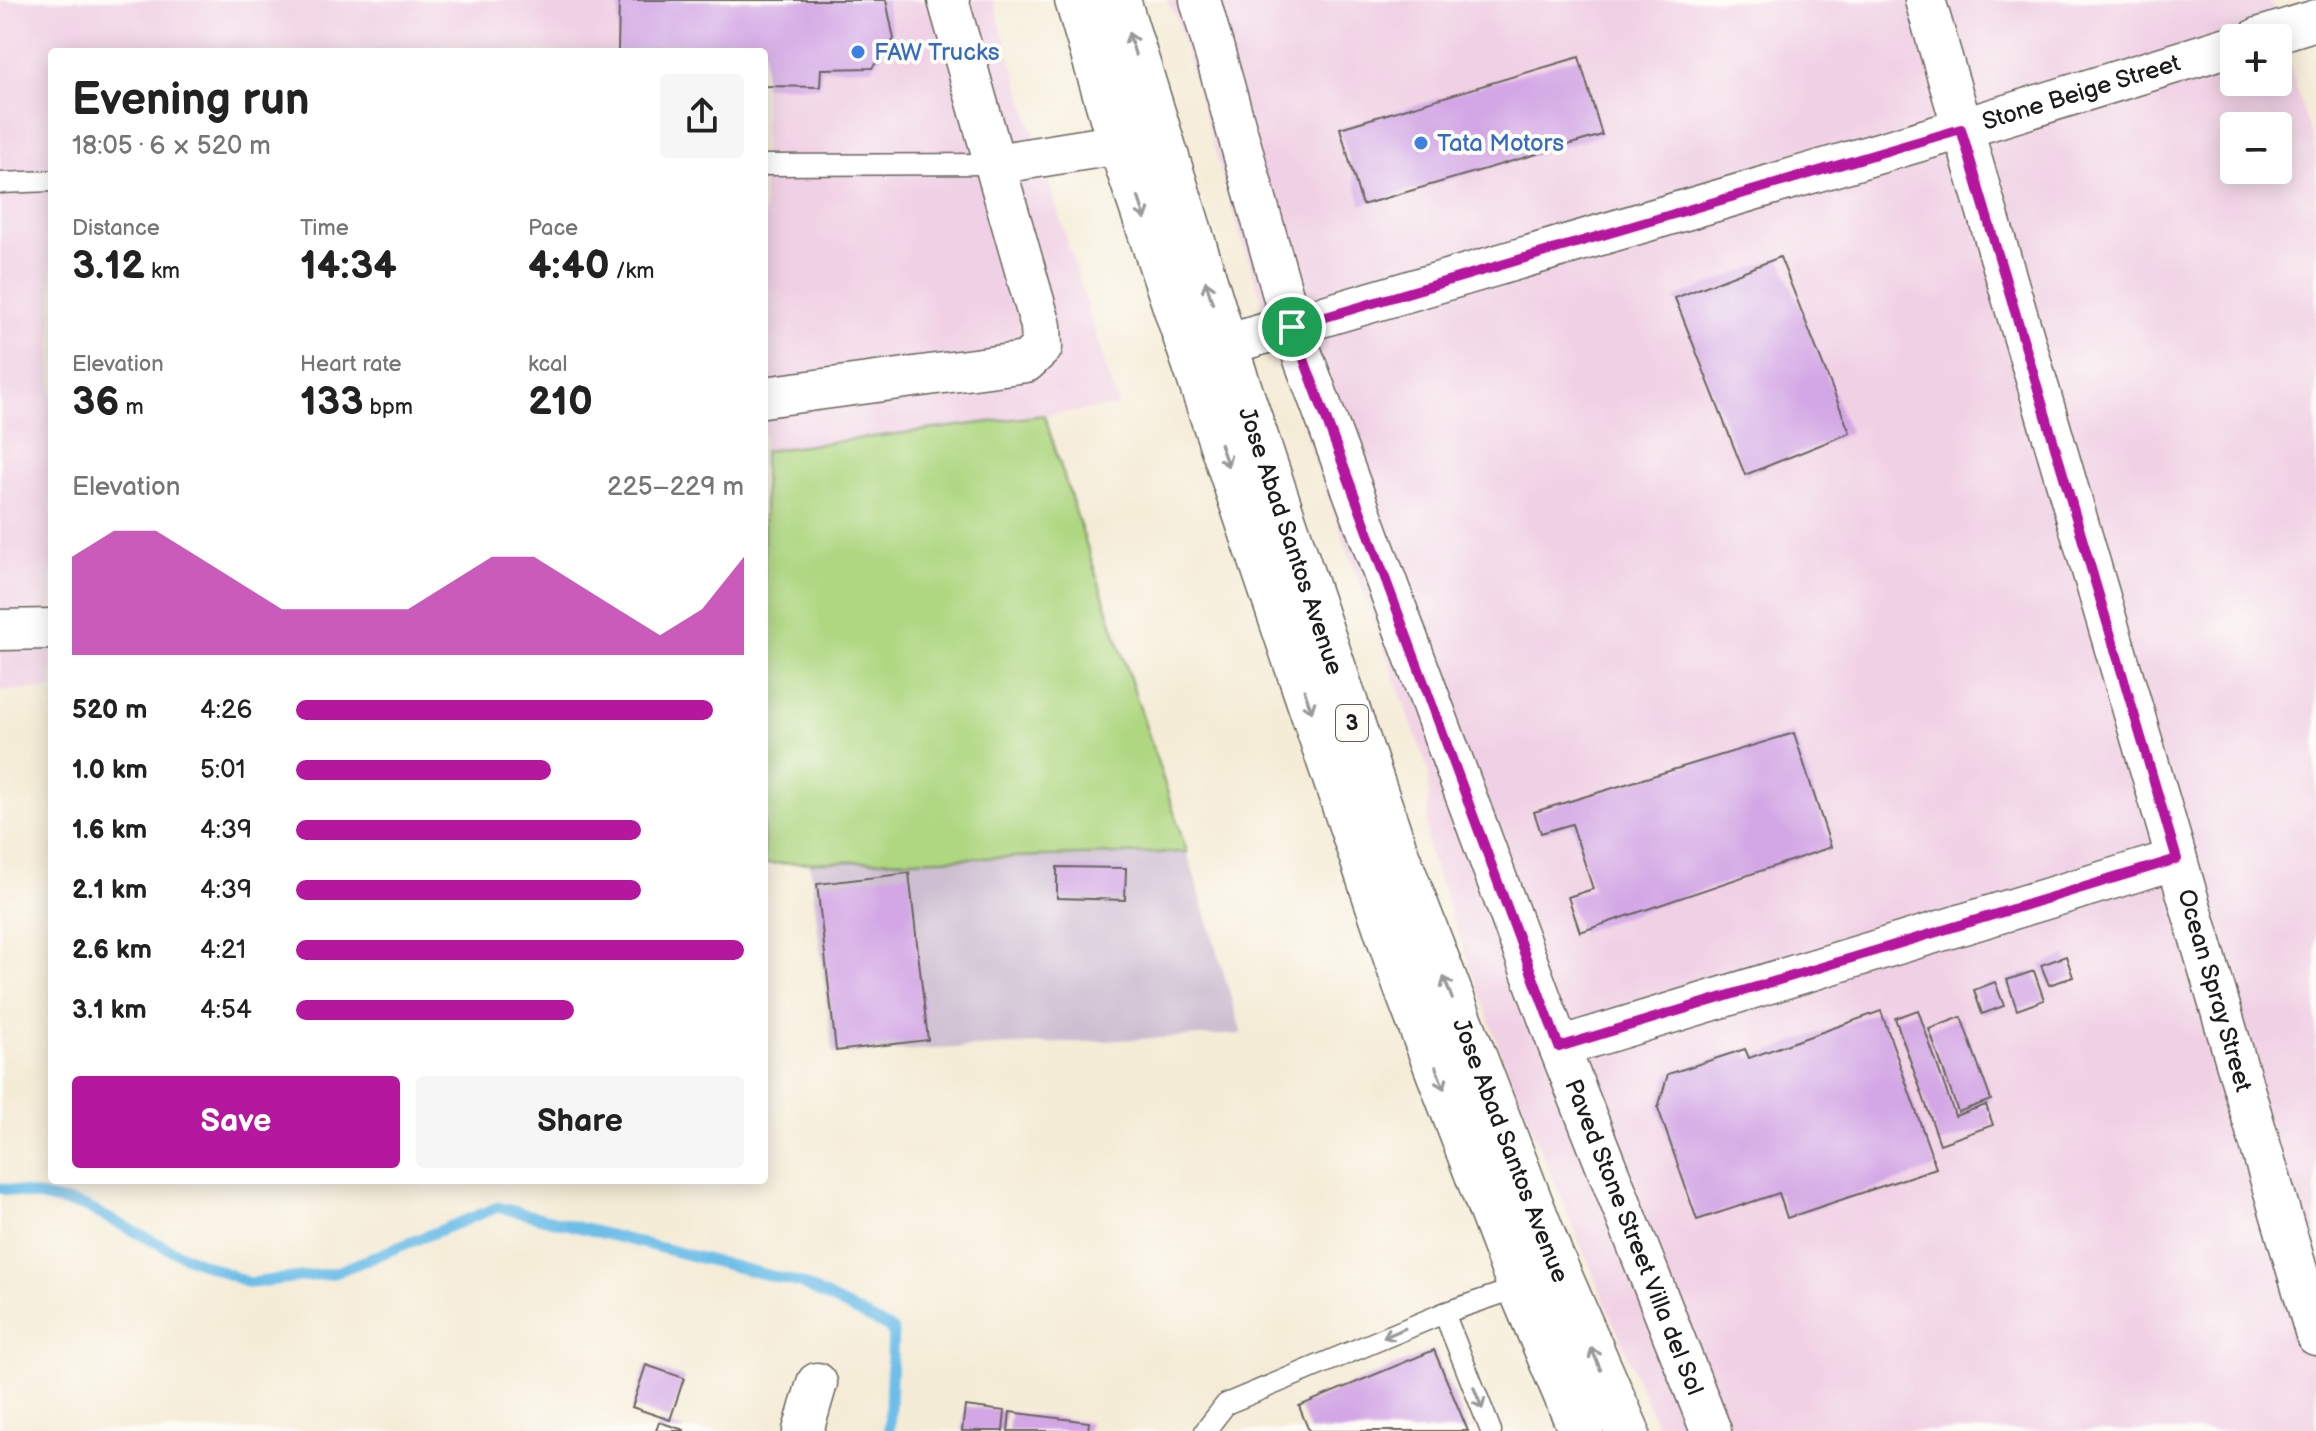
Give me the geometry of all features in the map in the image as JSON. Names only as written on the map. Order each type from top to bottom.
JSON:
[{"type":"highway","name":"Jose Abad Santos Avenue","points":[[1077,0],[1120,144],[1208,350],[1551,1256],[1627,1431]]},
{"type":"highway","name":"Jose Abad Santos Avenue","points":[[1118,0],[1208,350],[1405,985],[1520,1287],[1581,1431]]},
{"type":"street","points":[[768,396],[1026,362],[1042,347],[1041,326],[948,0]]},
{"type":"street","name":"Paved Stone Street Villa del Sol","points":[[1200,0],[1292,327],[1559,1047],[1711,1431]]},
{"type":"street","name":"Ocean Spray Street","points":[[1925,0],[2316,1335]]},
{"type":"street","points":[[2292,27],[2316,20]]},
{"type":"street","name":"Stone Beige Street","points":[[1208,350],[1961,129],[2220,49]]},
{"type":"street","points":[[995,164],[1120,144]]},
{"type":"street","points":[[0,630],[48,629]]},
{"type":"street","points":[[1559,1047],[2177,859]]},
{"type":"street","points":[[803,1431],[817,1383]]},
{"type":"lane","points":[[768,165],[995,164]]},
{"type":"lane","points":[[0,183],[48,181]]},
{"type":"lane","points":[[1205,1431],[1226,1404],[1444,1313],[1520,1287]]},
{"type":"lane","points":[[1444,1313],[1491,1431]]},
{"type":"shaded area","points":[[0,0],[993,0],[1118,406],[768,450],[768,48],[48,48],[48,689],[0,690]]},
{"type":"shaded area","points":[[1166,0],[2270,0],[2277,24],[2220,24],[2220,96],[2292,96],[2292,73],[2316,152],[2316,1431],[1659,1431],[1505,1064],[1427,847],[1429,772],[1316,464],[1232,210],[1176,17]]},
{"type":"shaded area","points":[[1187,852],[1242,1034],[833,1054],[810,863]]},
{"type":"green space","points":[[1044,415],[1187,852],[768,864],[768,450]]},
{"type":"building","points":[[619,0],[886,0],[894,39],[872,68],[821,69],[820,87],[768,86],[768,48],[618,48]]},
{"type":"building","points":[[1579,57],[1602,135],[1362,205],[1340,128]]},
{"type":"building","points":[[1780,257],[1850,433],[1745,475],[1675,298]]},
{"type":"building","points":[[1794,733],[1831,847],[1580,932],[1568,897],[1593,889],[1572,824],[1541,833],[1534,812]]},
{"type":"building","points":[[1057,867],[1126,868],[1125,900],[1057,898]]},
{"type":"building","points":[[909,873],[928,1040],[836,1051],[817,884]]},
{"type":"building","points":[[2066,956],[2073,977],[2049,985],[2041,965]]},
{"type":"building","points":[[2034,971],[2044,1000],[2017,1010],[2007,980]]},
{"type":"building","points":[[1995,982],[2004,1006],[1982,1014],[1974,990]]},
{"type":"building","points":[[1918,1010],[1955,1116],[1986,1105],[1993,1125],[1940,1144],[1895,1018]]},
{"type":"building","points":[[1881,1011],[1936,1168],[1787,1218],[1779,1193],[1697,1220],[1658,1108],[1668,1074],[1745,1049],[1749,1058]]},
{"type":"building","points":[[1961,1017],[1991,1100],[1958,1112],[1929,1029]]},
{"type":"building","points":[[1434,1350],[1468,1431],[1309,1431],[1299,1406]]},
{"type":"building","points":[[646,1365],[684,1378],[670,1420],[632,1407]]},
{"type":"building","points":[[965,1406],[1005,1411],[1003,1431],[962,1431]]},
{"type":"building","points":[[1010,1412],[1089,1422],[1088,1431],[1008,1431]]},
{"type":"building","points":[[659,1422],[684,1430],[684,1431],[656,1431]]},
{"type":"waterway","points":[[0,1188],[84,1206],[173,1251],[249,1283],[334,1273],[498,1207],[800,1283],[893,1330],[889,1431]]},
{"type":"place","name":"FAW Trucks","points":[[858,52]]},
{"type":"place","name":"Tata Motors","points":[[1421,143]]},
{"type":"route","points":[[1961,129],[2177,859],[1559,1047],[1292,327],[1961,129]]}]
